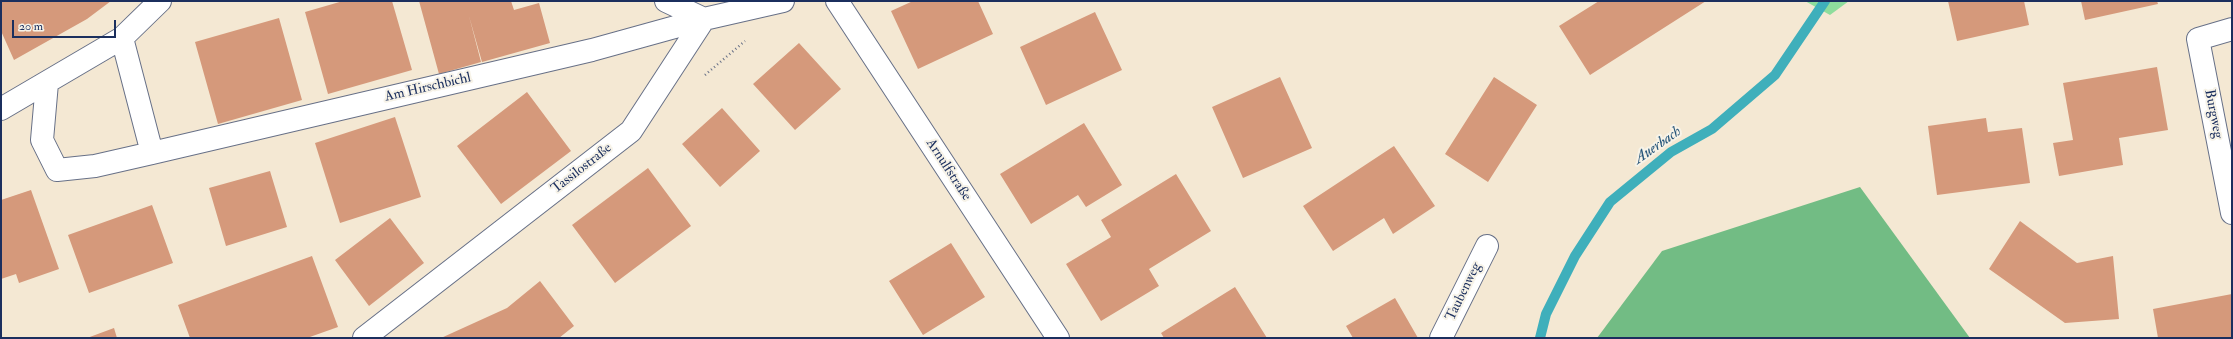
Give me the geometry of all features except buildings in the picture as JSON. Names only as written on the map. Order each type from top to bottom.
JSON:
[{"type":"street","points":[[1,109],[122,38],[160,1]]},
{"type":"street","points":[[666,1],[704,19],[783,1]]},
{"type":"street","name":"Arnulfstraße","points":[[837,1],[1058,338]]},
{"type":"street","name":"Am Hirschbichl","points":[[47,83],[42,140],[57,170],[94,166],[152,153],[592,50],[704,19]]},
{"type":"street","name":"Tassilostraße","points":[[364,338],[631,131],[704,19]]},
{"type":"street","name":"Burgweg","points":[[2232,29],[2198,39],[2232,213]]},
{"type":"street","points":[[122,38],[152,153]]},
{"type":"street","name":"Taubenweg","points":[[1441,338],[1487,246]]},
{"type":"path","points":[[703,76],[751,36]]},
{"type":"green space","points":[[1805,1],[1849,1],[1830,15]]},
{"type":"green space","points":[[1860,187],[1970,338],[1597,338],[1662,251]]},
{"type":"waterway","name":"Auerbach","points":[[1540,338],[1546,314],[1575,256],[1610,202],[1671,152],[1712,129],[1775,75],[1825,1]]}]
